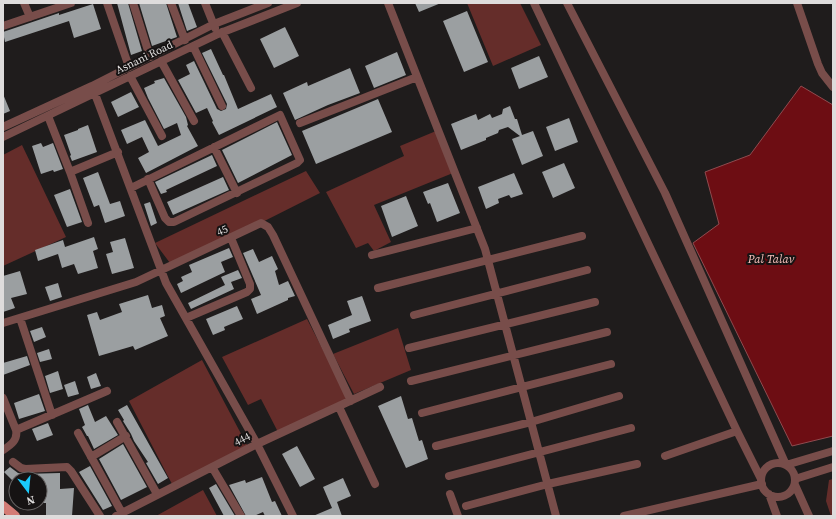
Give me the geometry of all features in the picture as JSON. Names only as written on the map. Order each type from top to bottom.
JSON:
[{"type":"main road","points":[[3,506],[15,516]]},
{"type":"street","points":[[24,3],[30,17]]},
{"type":"street","points":[[107,3],[129,67]]},
{"type":"street","points":[[133,3],[150,57]]},
{"type":"street","points":[[171,3],[185,40]]},
{"type":"street","points":[[206,3],[214,24],[251,88]]},
{"type":"street","name":"Asnani Road","points":[[3,137],[48,116],[129,67],[214,24],[268,3]]},
{"type":"street","name":"Asnani Road","points":[[3,127],[94,89],[130,76],[220,33],[297,3]]},
{"type":"street","points":[[388,3],[477,228],[497,294],[556,516]]},
{"type":"street","points":[[534,3],[762,481],[764,489],[769,494],[777,497],[783,496],[788,494],[795,482],[833,467]]},
{"type":"street","points":[[567,3],[665,193],[786,465],[794,473],[795,482],[809,516]]},
{"type":"street","points":[[797,3],[818,64],[822,73],[833,87]]},
{"type":"street","points":[[3,26],[65,4]]},
{"type":"street","points":[[193,46],[222,106]]},
{"type":"street","points":[[161,61],[194,121]]},
{"type":"street","points":[[130,76],[162,136]]},
{"type":"street","points":[[300,123],[417,77]]},
{"type":"street","points":[[94,89],[166,283],[257,444],[294,516]]},
{"type":"street","points":[[131,188],[148,179],[280,115],[300,160],[297,164],[174,222],[169,222],[165,218],[148,179]]},
{"type":"street","points":[[48,116],[88,223]]},
{"type":"street","points":[[214,147],[237,193]]},
{"type":"street","points":[[70,172],[118,152]]},
{"type":"street","name":"45","points":[[3,323],[136,282],[261,223],[268,227],[351,401]]},
{"type":"street","points":[[372,255],[477,228]]},
{"type":"street","points":[[378,288],[582,236]]},
{"type":"street","points":[[186,318],[247,292],[250,289],[250,284],[231,238]]},
{"type":"street","points":[[414,315],[587,270]]},
{"type":"street","points":[[409,348],[595,302]]},
{"type":"street","points":[[20,318],[52,415]]},
{"type":"street","points":[[411,380],[607,332]]},
{"type":"street","points":[[422,413],[611,364]]},
{"type":"street","name":"444","points":[[119,514],[257,444],[380,388]]},
{"type":"street","points":[[16,430],[107,391]]},
{"type":"street","points":[[436,446],[531,422],[619,396]]},
{"type":"street","points":[[3,398],[17,436],[14,441],[3,450]]},
{"type":"street","points":[[339,407],[375,484]]},
{"type":"street","points":[[117,422],[157,494]]},
{"type":"street","points":[[449,476],[631,428]]},
{"type":"street","points":[[664,456],[737,431]]},
{"type":"street","points":[[78,433],[119,514]]},
{"type":"street","points":[[91,457],[126,436]]},
{"type":"street","points":[[762,481],[763,473],[770,466],[780,463],[786,465],[833,452]]},
{"type":"street","points":[[13,462],[25,469],[67,467],[100,516]]},
{"type":"street","points":[[466,506],[548,484],[637,464]]},
{"type":"street","points":[[212,467],[241,516]]},
{"type":"street","points":[[624,516],[762,481]]},
{"type":"street","points":[[450,494],[458,516]]},
{"type":"street","points":[[769,494],[777,516]]},
{"type":"shaded area","points":[[467,3],[520,3],[541,45],[493,66]]},
{"type":"shaded area","points":[[436,131],[453,173],[374,205],[391,242],[374,251],[368,243],[356,248],[326,192],[404,156],[400,146]]},
{"type":"shaded area","points":[[22,145],[66,237],[3,266],[3,155]]},
{"type":"shaded area","points":[[306,171],[320,193],[173,267],[155,243]]},
{"type":"shaded area","points":[[307,319],[349,400],[278,432],[261,399],[248,405],[222,357]]},
{"type":"shaded area","points":[[398,328],[411,370],[354,394],[333,354]]},
{"type":"shaded area","points":[[202,360],[248,447],[173,486],[129,401]]},
{"type":"shaded area","points":[[833,479],[833,516],[831,516],[826,501],[829,480]]},
{"type":"shaded area","points":[[203,490],[217,516],[156,516]]},
{"type":"water","name":"Pal Talav","points":[[801,86],[833,105],[833,436],[792,446],[693,243],[719,224],[705,172],[750,155]]},
{"type":"building","points":[[117,3],[128,3],[142,51],[131,55]]},
{"type":"building","points":[[139,3],[166,3],[177,37],[152,46]]},
{"type":"building","points":[[178,3],[188,3],[197,27],[187,31]]},
{"type":"building","points":[[415,3],[441,3],[419,12]]},
{"type":"building","points":[[93,4],[101,29],[74,38],[69,21],[5,42],[3,32],[59,13],[59,15]]},
{"type":"building","points":[[467,11],[488,62],[464,72],[443,21]]},
{"type":"building","points":[[285,27],[299,56],[274,68],[260,39]]},
{"type":"building","points":[[211,49],[238,109],[271,94],[277,107],[219,135],[207,108],[196,113],[178,80],[190,74],[186,65],[194,61],[217,109],[221,111],[226,109],[227,104],[202,53]]},
{"type":"building","points":[[397,52],[406,75],[374,88],[365,66]]},
{"type":"building","points":[[539,56],[548,77],[519,89],[511,68]]},
{"type":"building","points":[[350,68],[360,93],[295,120],[283,93],[307,82],[308,86]]},
{"type":"building","points":[[164,78],[186,117],[187,126],[198,146],[146,173],[138,158],[149,152],[142,137],[127,144],[121,130],[145,120],[158,146],[181,135],[177,123],[164,129],[144,88],[155,83],[154,81]]},
{"type":"building","points":[[131,92],[139,107],[118,117],[111,102]]},
{"type":"building","points":[[3,94],[10,111],[3,114]]},
{"type":"building","points":[[378,99],[392,132],[316,164],[302,131]]},
{"type":"building","points":[[510,106],[515,119],[517,119],[522,135],[533,131],[543,156],[522,165],[512,139],[520,136],[508,127],[499,130],[498,133],[486,138],[486,140],[461,150],[451,124],[476,114],[478,120],[490,114],[492,118],[502,114],[503,109]]},
{"type":"building","points":[[569,118],[578,142],[555,151],[546,127]]},
{"type":"building","points":[[277,122],[292,155],[238,183],[222,150]]},
{"type":"building","points":[[88,125],[97,152],[72,161],[64,135]]},
{"type":"building","points":[[41,143],[43,147],[53,143],[63,169],[54,172],[53,170],[41,174],[32,146]]},
{"type":"building","points":[[212,155],[217,166],[166,190],[167,192],[161,194],[155,182]]},
{"type":"building","points":[[564,163],[575,188],[553,198],[542,172]]},
{"type":"building","points":[[98,172],[110,204],[120,201],[125,216],[105,223],[99,205],[94,207],[83,178]]},
{"type":"building","points":[[514,173],[523,194],[511,198],[509,195],[498,199],[499,203],[486,209],[478,187]]},
{"type":"building","points":[[223,177],[229,190],[173,215],[167,202]]},
{"type":"building","points":[[448,183],[460,213],[437,222],[430,203],[428,204],[423,192]]},
{"type":"building","points":[[70,189],[82,222],[67,227],[54,195]]},
{"type":"building","points":[[406,196],[418,226],[392,237],[381,206]]},
{"type":"building","points":[[150,202],[157,223],[151,226],[144,204]]},
{"type":"building","points":[[94,237],[98,249],[93,251],[98,268],[78,274],[74,264],[62,268],[58,254],[38,261],[35,250],[63,240],[65,247]]},
{"type":"building","points":[[125,238],[134,268],[112,274],[106,254],[113,252],[110,242]]},
{"type":"building","points":[[229,248],[233,257],[221,262],[225,272],[181,293],[177,284],[183,281],[181,277],[192,272],[189,265]]},
{"type":"building","points":[[253,249],[259,262],[272,256],[278,269],[275,271],[279,285],[288,281],[295,296],[257,314],[251,299],[261,295],[243,253]]},
{"type":"building","points":[[238,270],[242,278],[231,282],[234,289],[191,309],[188,303],[225,285],[221,277]]},
{"type":"building","points":[[20,271],[27,294],[11,298],[15,308],[3,312],[3,276]]},
{"type":"building","points":[[58,283],[62,297],[50,301],[45,287]]},
{"type":"building","points":[[148,295],[152,308],[162,305],[165,316],[160,318],[168,336],[135,350],[133,346],[99,356],[87,315],[97,312],[100,320],[122,312],[119,304]]},
{"type":"building","points":[[362,296],[371,321],[349,329],[350,332],[333,339],[328,325],[352,315],[347,301]]},
{"type":"building","points":[[237,306],[243,319],[224,327],[225,330],[213,335],[206,319]]},
{"type":"building","points":[[42,327],[46,337],[34,342],[30,331]]},
{"type":"building","points":[[49,349],[52,359],[40,362],[37,353]]},
{"type":"building","points":[[27,356],[30,365],[3,375],[3,363]]},
{"type":"building","points":[[58,371],[63,389],[50,393],[45,376]]},
{"type":"building","points":[[96,373],[101,386],[91,389],[87,377]]},
{"type":"building","points":[[75,381],[79,394],[68,397],[64,385]]},
{"type":"building","points":[[39,394],[45,411],[19,419],[14,403]]},
{"type":"building","points":[[401,396],[408,419],[412,418],[419,441],[422,440],[428,459],[406,468],[378,406]]},
{"type":"building","points":[[88,405],[95,422],[106,416],[118,435],[94,449],[82,427],[85,425],[79,409]]},
{"type":"building","points":[[127,405],[168,478],[158,484],[146,463],[148,462],[134,441],[118,410]]},
{"type":"building","points":[[48,423],[53,435],[37,441],[32,429]]},
{"type":"building","points":[[123,444],[147,487],[121,500],[99,459]]},
{"type":"building","points":[[297,446],[315,479],[300,487],[282,454]]},
{"type":"building","points":[[90,466],[112,506],[103,510],[79,472]]},
{"type":"building","points":[[10,467],[15,471],[8,471],[8,476],[4,472]]},
{"type":"building","points":[[48,473],[60,473],[60,489],[74,488],[72,516],[46,516],[46,511],[48,511]]},
{"type":"building","points":[[262,477],[272,502],[275,501],[282,516],[265,516],[263,512],[254,516],[246,516],[229,485],[245,480],[246,483]]},
{"type":"building","points":[[343,478],[351,496],[337,502],[342,516],[313,516],[332,508],[323,487]]},
{"type":"building","points":[[216,484],[235,516],[224,516],[209,488]]}]
